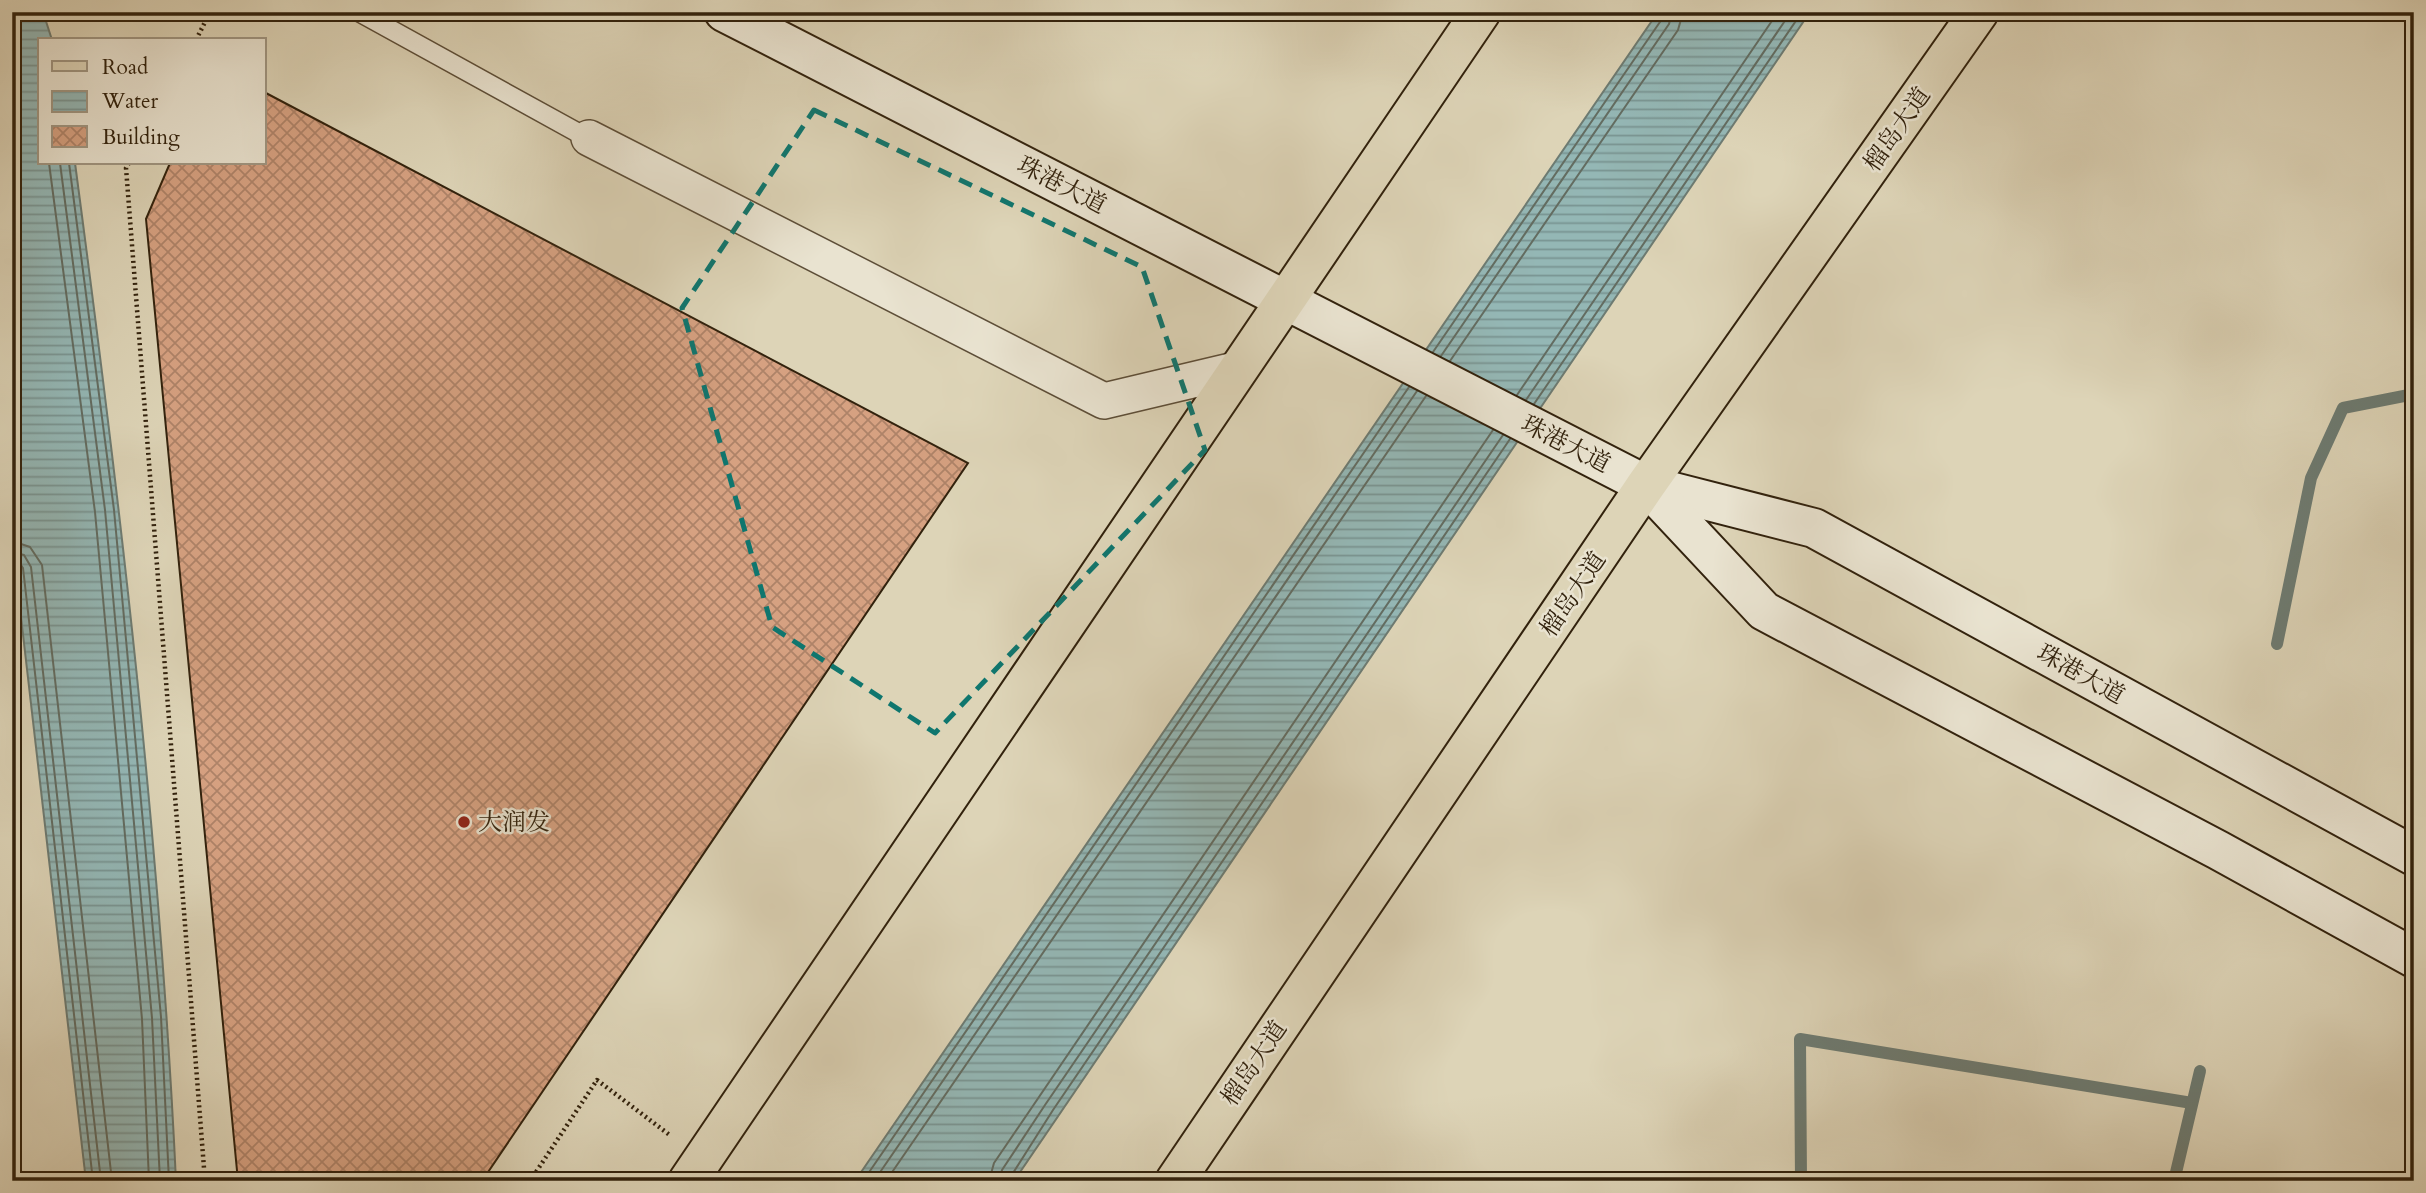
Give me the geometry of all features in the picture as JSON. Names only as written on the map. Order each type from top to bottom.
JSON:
[{"type":"main road","name":"珠港大道","points":[[724,12],[1646,485],[1814,528],[2414,856]]},
{"type":"main road","points":[[695,1170],[1481,12]]},
{"type":"main road","name":"榴岛大道","points":[[1175,1181],[1646,485],[1979,12]]},
{"type":"main road","points":[[1646,485],[1764,611],[2218,850],[2414,958]]},
{"type":"street","points":[[585,137],[1104,401],[1239,369]]},
{"type":"lane","points":[[359,12],[585,137]]},
{"type":"path","points":[[197,38],[210,12]]},
{"type":"path","points":[[128,164],[126,168],[205,1181]]},
{"type":"path","points":[[530,1181],[597,1080],[695,1170]]},
{"type":"highlighted area","points":[[814,110],[1142,267],[1205,450],[935,733],[772,627],[682,308]]},
{"type":"water","points":[[12,12],[43,12],[51,38],[38,38],[38,164],[75,164],[123,544],[149,798],[176,1181],[86,1181],[12,539]]},
{"type":"water","points":[[1658,12],[1810,12],[1014,1181],[855,1181]]},
{"type":"building","name":"大润发","points":[[266,93],[968,463],[482,1181],[238,1181],[146,219],[170,164],[266,164]]},
{"type":"waterway","points":[[2277,644],[2311,478],[2343,408],[2414,394]]},
{"type":"waterway","points":[[1801,1181],[1800,1039],[2192,1103]]},
{"type":"waterway","points":[[2174,1181],[2200,1071]]},
{"type":"place","name":"大润发","points":[[464,822]]}]
